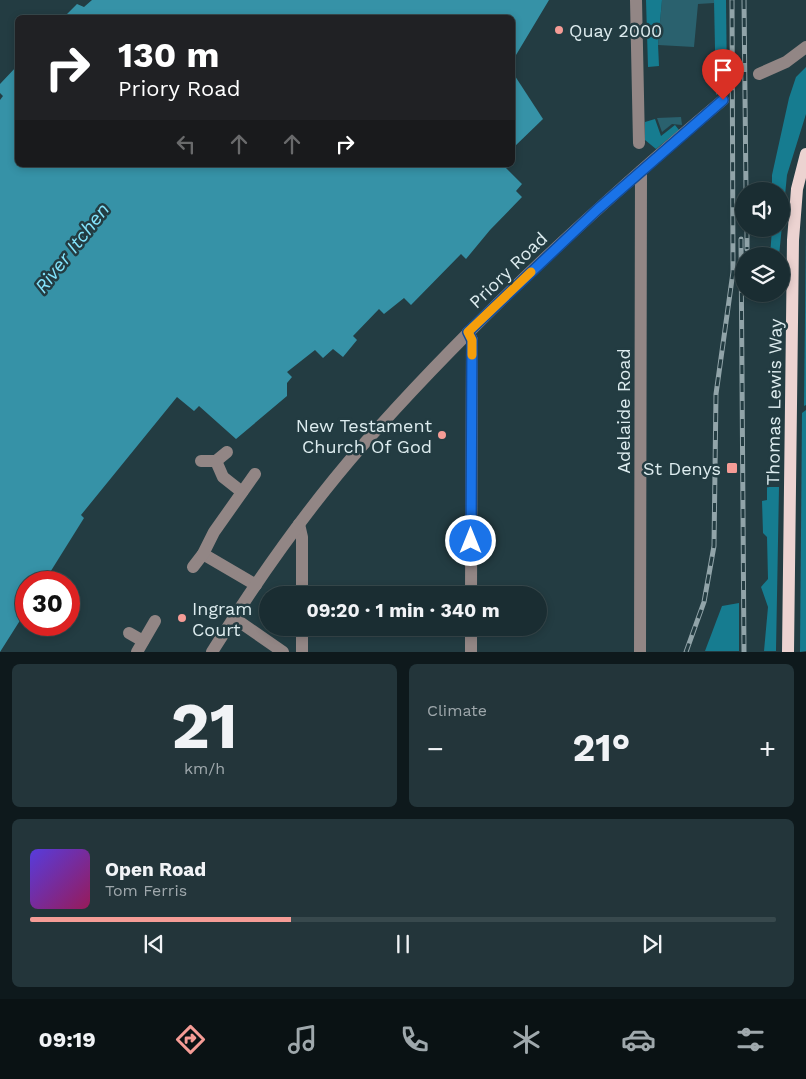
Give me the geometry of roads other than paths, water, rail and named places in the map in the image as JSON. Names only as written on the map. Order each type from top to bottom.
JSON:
[{"type":"main road","name":"Thomas Lewis Way","points":[[788,652],[793,240],[798,188],[806,154]]},
{"type":"street","points":[[636,0],[639,143]]},
{"type":"street","points":[[759,74],[786,62],[806,47]]},
{"type":"street","name":"Priory Road","points":[[212,652],[299,524],[361,447],[468,332],[598,209],[723,100]]},
{"type":"street","name":"Adelaide Road","points":[[640,652],[641,172]]},
{"type":"street","points":[[468,332],[472,340],[471,586]]},
{"type":"street","points":[[201,461],[216,462],[227,452]]},
{"type":"street","points":[[216,462],[223,477],[242,492]]},
{"type":"street","points":[[193,567],[203,554],[214,532],[255,474]]},
{"type":"street","points":[[299,524],[302,537],[302,586]]},
{"type":"street","points":[[203,554],[256,585]]},
{"type":"street","points":[[234,618],[283,652]]},
{"type":"street","points":[[129,633],[140,646],[155,621]]},
{"type":"street","points":[[302,636],[302,652]]},
{"type":"street","points":[[470,652],[471,636]]},
{"type":"water","points":[[92,0],[549,0],[515,57],[515,15],[66,15],[77,4],[84,7]]},
{"type":"water","name":"River Itchen","points":[[15,68],[15,167],[505,167],[522,184],[516,191],[522,197],[490,230],[466,259],[461,254],[411,305],[404,298],[384,314],[379,309],[353,336],[357,340],[343,357],[333,349],[323,358],[315,350],[287,372],[292,377],[287,383],[287,396],[236,439],[199,406],[194,411],[177,397],[81,515],[84,518],[51,571],[15,571],[15,628],[0,652],[0,100],[3,96],[0,93],[0,84]]},
{"type":"water","points":[[515,76],[543,119],[515,146]]},
{"type":"railway","points":[[686,652],[704,602],[714,546],[716,394],[733,272],[732,0]]},
{"type":"railway","points":[[744,0],[746,182]]},
{"type":"railway","points":[[747,237],[747,247]]},
{"type":"railway","points":[[741,239],[744,652]]},
{"type":"place","name":"Quay 2000","points":[[559,30]]},
{"type":"place","name":"New Testament Church Of God","points":[[442,435]]},
{"type":"place","name":"St Denys","points":[[732,468]]},
{"type":"place","name":"Ingram Court","points":[[182,618]]}]
